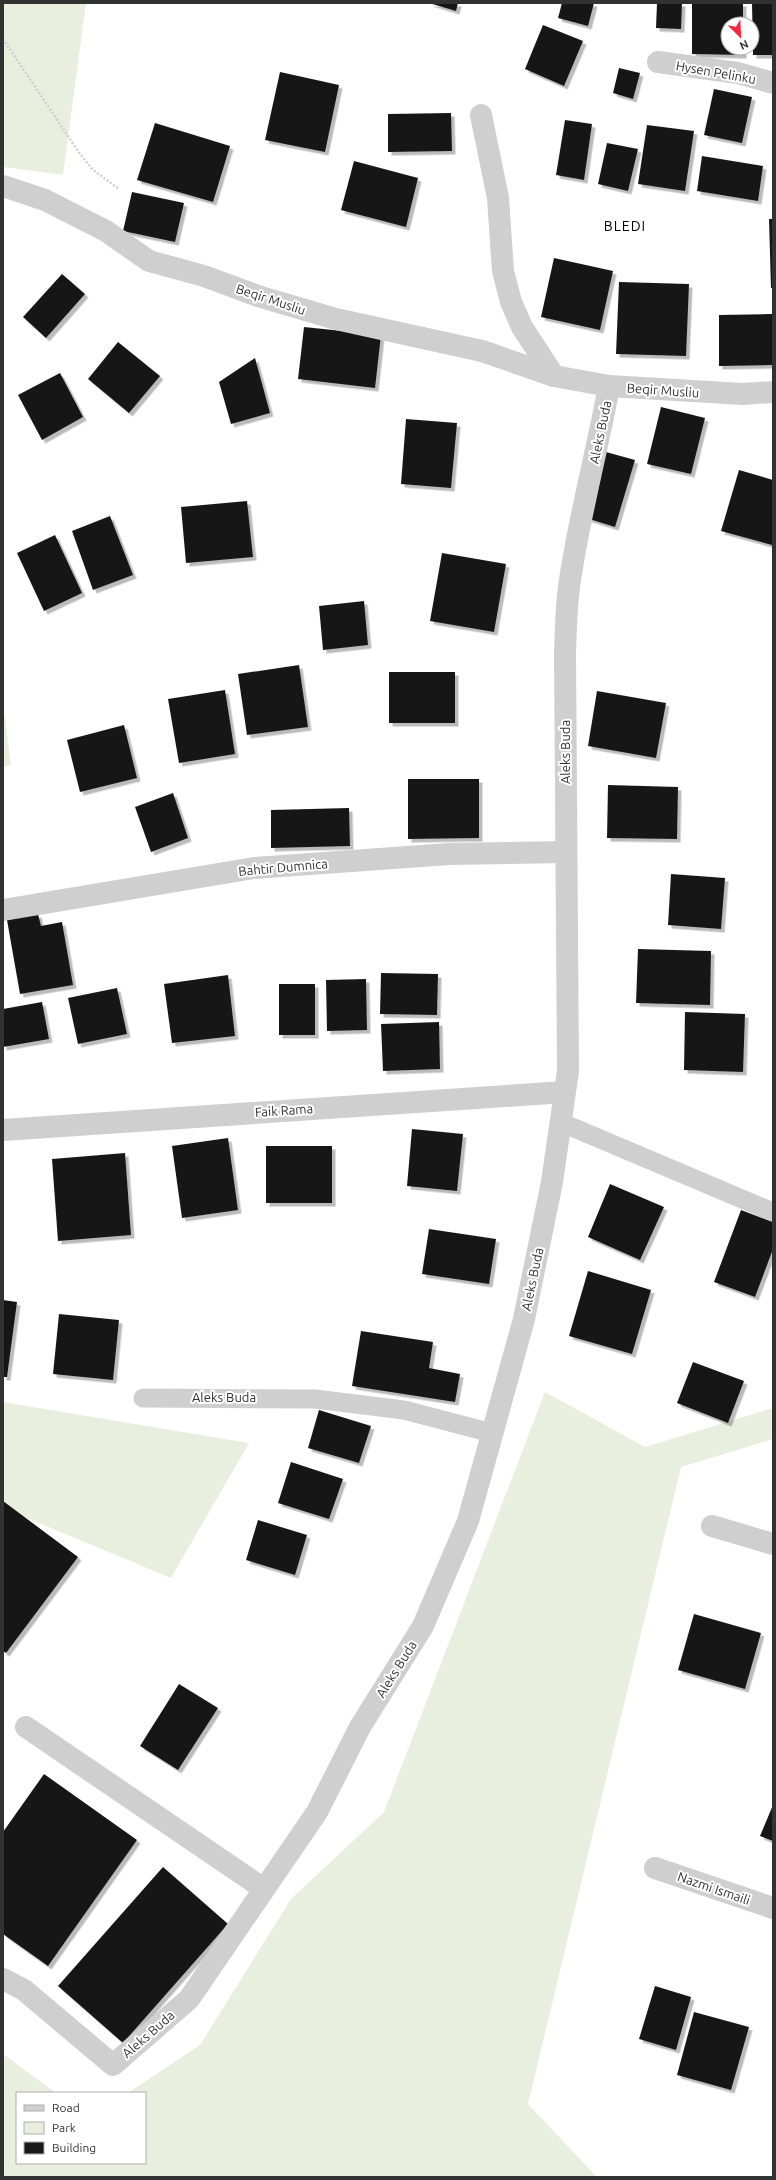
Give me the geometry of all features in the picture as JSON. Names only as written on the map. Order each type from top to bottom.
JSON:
[{"type":"street","name":"Hysen Pelinku","points":[[658,62],[738,73],[773,83]]},
{"type":"street","points":[[481,115],[498,198],[503,272],[511,302],[522,327],[554,376]]},
{"type":"street","name":"Beqir Musliu","points":[[3,186],[45,200],[106,231],[149,261],[204,276],[261,297],[336,319],[482,350],[554,376],[609,386],[743,394],[773,392]]},
{"type":"street","name":"Aleks Buda","points":[[3,1979],[24,1990],[113,2065],[189,1999],[317,1812],[360,1727],[423,1626],[468,1521],[524,1319],[552,1182],[568,1071],[565,852],[565,652],[569,588],[587,488],[599,440],[609,386]]},
{"type":"street","name":"Bahtir Dumnica","points":[[3,910],[254,868],[449,854],[565,852]]},
{"type":"street","name":"Faik Rama","points":[[3,1130],[564,1092]]},
{"type":"street","points":[[712,1526],[773,1544]]},
{"type":"street","points":[[26,1727],[264,1889]]},
{"type":"street","name":"Nazmi Ismaili","points":[[655,1868],[773,1908]]},
{"type":"lane","points":[[560,1122],[773,1212]]},
{"type":"lane","name":"Aleks Buda","points":[[143,1398],[315,1399],[404,1410],[492,1433]]},
{"type":"path","points":[[3,39],[80,154],[93,170],[119,189]]},
{"type":"green space","points":[[3,3],[86,3],[63,175],[3,167]]},
{"type":"green space","points":[[3,704],[11,765],[3,767]]},
{"type":"green space","points":[[545,1392],[645,1447],[773,1408],[773,1439],[681,1467],[528,2104],[597,2177],[3,2177],[3,2054],[55,2092],[16,2092],[16,2164],[146,2164],[146,2092],[130,2092],[200,2045],[291,1899],[384,1812]]},
{"type":"green space","points":[[3,1402],[249,1443],[171,1578],[3,1508]]},
{"type":"building","points":[[429,3],[458,3],[456,11]]},
{"type":"building","points":[[562,3],[594,3],[588,26],[558,18]]},
{"type":"building","points":[[657,3],[682,3],[681,29],[656,28]]},
{"type":"building","points":[[692,3],[743,3],[743,16],[720,16],[720,55],[692,54]]},
{"type":"building","points":[[752,3],[773,3],[773,55],[760,55],[760,16],[752,16]]},
{"type":"building","points":[[543,25],[583,41],[564,86],[525,69]]},
{"type":"building","points":[[619,68],[640,73],[633,99],[613,93]]},
{"type":"building","points":[[280,72],[339,85],[325,152],[265,140]]},
{"type":"building","points":[[714,89],[752,97],[742,143],[704,135]]},
{"type":"building","points":[[451,113],[452,151],[388,152],[388,114]]},
{"type":"building","points":[[565,120],[592,124],[584,180],[556,175]]},
{"type":"building","points":[[155,123],[230,146],[213,202],[137,180]]},
{"type":"building","points":[[647,125],[694,131],[685,191],[638,184]]},
{"type":"building","points":[[607,143],[638,149],[628,191],[598,184]]},
{"type":"building","points":[[702,156],[763,166],[758,201],[697,191]]},
{"type":"building","points":[[354,161],[418,178],[406,227],[341,210]]},
{"type":"building","points":[[132,192],[184,203],[175,242],[123,231]]},
{"type":"building","points":[[769,219],[773,219],[773,288],[771,288]]},
{"type":"building","points":[[554,258],[613,271],[600,330],[541,317]]},
{"type":"building","points":[[62,274],[85,294],[46,338],[23,317]]},
{"type":"building","points":[[619,282],[689,284],[686,356],[616,354]]},
{"type":"building","points":[[773,314],[773,365],[719,366],[719,315]]},
{"type":"building","points":[[304,327],[381,335],[375,388],[298,379]]},
{"type":"building","points":[[118,342],[160,376],[129,413],[88,379]]},
{"type":"building","points":[[255,358],[270,413],[231,424],[219,382]]},
{"type":"building","points":[[60,373],[83,417],[42,440],[18,395]]},
{"type":"building","points":[[661,407],[705,418],[691,474],[647,464]]},
{"type":"building","points":[[406,419],[457,423],[451,488],[401,484]]},
{"type":"building","points":[[606,452],[635,460],[615,527],[586,518]]},
{"type":"building","points":[[739,470],[773,480],[772,545],[721,531]]},
{"type":"building","points":[[247,501],[253,557],[186,563],[181,507]]},
{"type":"building","points":[[110,516],[133,575],[93,590],[72,531]]},
{"type":"building","points":[[55,535],[82,593],[44,611],[17,553]]},
{"type":"building","points":[[442,553],[506,564],[494,632],[430,621]]},
{"type":"building","points":[[364,601],[368,645],[323,650],[319,606]]},
{"type":"building","points":[[299,665],[308,727],[247,735],[238,674]]},
{"type":"building","points":[[389,672],[455,672],[455,723],[389,723]]},
{"type":"building","points":[[225,690],[235,754],[179,763],[168,699]]},
{"type":"building","points":[[597,691],[666,703],[656,758],[588,746]]},
{"type":"building","points":[[124,725],[137,778],[80,792],[67,740]]},
{"type":"building","points":[[408,779],[479,779],[479,838],[408,839]]},
{"type":"building","points":[[608,785],[678,787],[677,839],[607,838]]},
{"type":"building","points":[[173,793],[188,838],[151,852],[135,807]]},
{"type":"building","points":[[349,808],[350,846],[271,848],[271,810]]},
{"type":"building","points":[[671,874],[725,878],[721,929],[668,925]]},
{"type":"building","points":[[38,914],[41,926],[62,922],[73,985],[20,994],[7,920]]},
{"type":"building","points":[[638,949],[711,951],[710,1005],[636,1003]]},
{"type":"building","points":[[381,973],[438,974],[437,1015],[380,1014]]},
{"type":"building","points":[[228,975],[235,1036],[172,1043],[164,984]]},
{"type":"building","points":[[366,979],[367,1030],[327,1031],[326,980]]},
{"type":"building","points":[[279,984],[315,984],[315,1035],[279,1035]]},
{"type":"building","points":[[117,988],[127,1034],[78,1044],[68,998]]},
{"type":"building","points":[[42,1002],[49,1039],[3,1047],[3,1009]]},
{"type":"building","points":[[685,1012],[745,1014],[743,1072],[684,1070]]},
{"type":"building","points":[[439,1022],[440,1069],[383,1071],[381,1024]]},
{"type":"building","points":[[412,1129],[463,1134],[457,1191],[407,1186]]},
{"type":"building","points":[[228,1138],[238,1210],[182,1218],[172,1146]]},
{"type":"building","points":[[266,1146],[332,1146],[332,1203],[266,1203]]},
{"type":"building","points":[[125,1153],[131,1235],[58,1241],[52,1159]]},
{"type":"building","points":[[610,1184],[664,1207],[640,1260],[588,1237]]},
{"type":"building","points":[[741,1210],[773,1222],[773,1249],[755,1297],[714,1282]]},
{"type":"building","points":[[429,1229],[496,1239],[489,1284],[422,1274]]},
{"type":"building","points":[[588,1271],[651,1290],[632,1354],[569,1336]]},
{"type":"building","points":[[3,1300],[17,1302],[7,1377],[3,1377]]},
{"type":"building","points":[[59,1314],[119,1320],[113,1380],[53,1374]]},
{"type":"building","points":[[361,1331],[433,1342],[429,1368],[460,1374],[455,1402],[352,1386]]},
{"type":"building","points":[[693,1362],[744,1381],[728,1423],[677,1403]]},
{"type":"building","points":[[319,1410],[371,1426],[359,1463],[308,1448]]},
{"type":"building","points":[[291,1462],[343,1479],[329,1519],[278,1503]]},
{"type":"building","points":[[3,1501],[78,1557],[6,1653],[3,1651]]},
{"type":"building","points":[[258,1520],[307,1535],[295,1575],[246,1560]]},
{"type":"building","points":[[694,1614],[761,1633],[745,1689],[678,1670]]},
{"type":"building","points":[[179,1684],[218,1708],[178,1770],[140,1746]]},
{"type":"building","points":[[44,1774],[137,1840],[48,1966],[3,1934],[3,1832]]},
{"type":"building","points":[[773,1805],[773,1841],[760,1836]]},
{"type":"building","points":[[163,1867],[228,1924],[123,2043],[58,1986]]},
{"type":"building","points":[[655,1986],[691,1997],[676,2050],[639,2039]]},
{"type":"building","points":[[694,2012],[749,2027],[731,2090],[677,2075]]},
{"type":"district","name":"BLEDI","points":[[625,226]]}]
